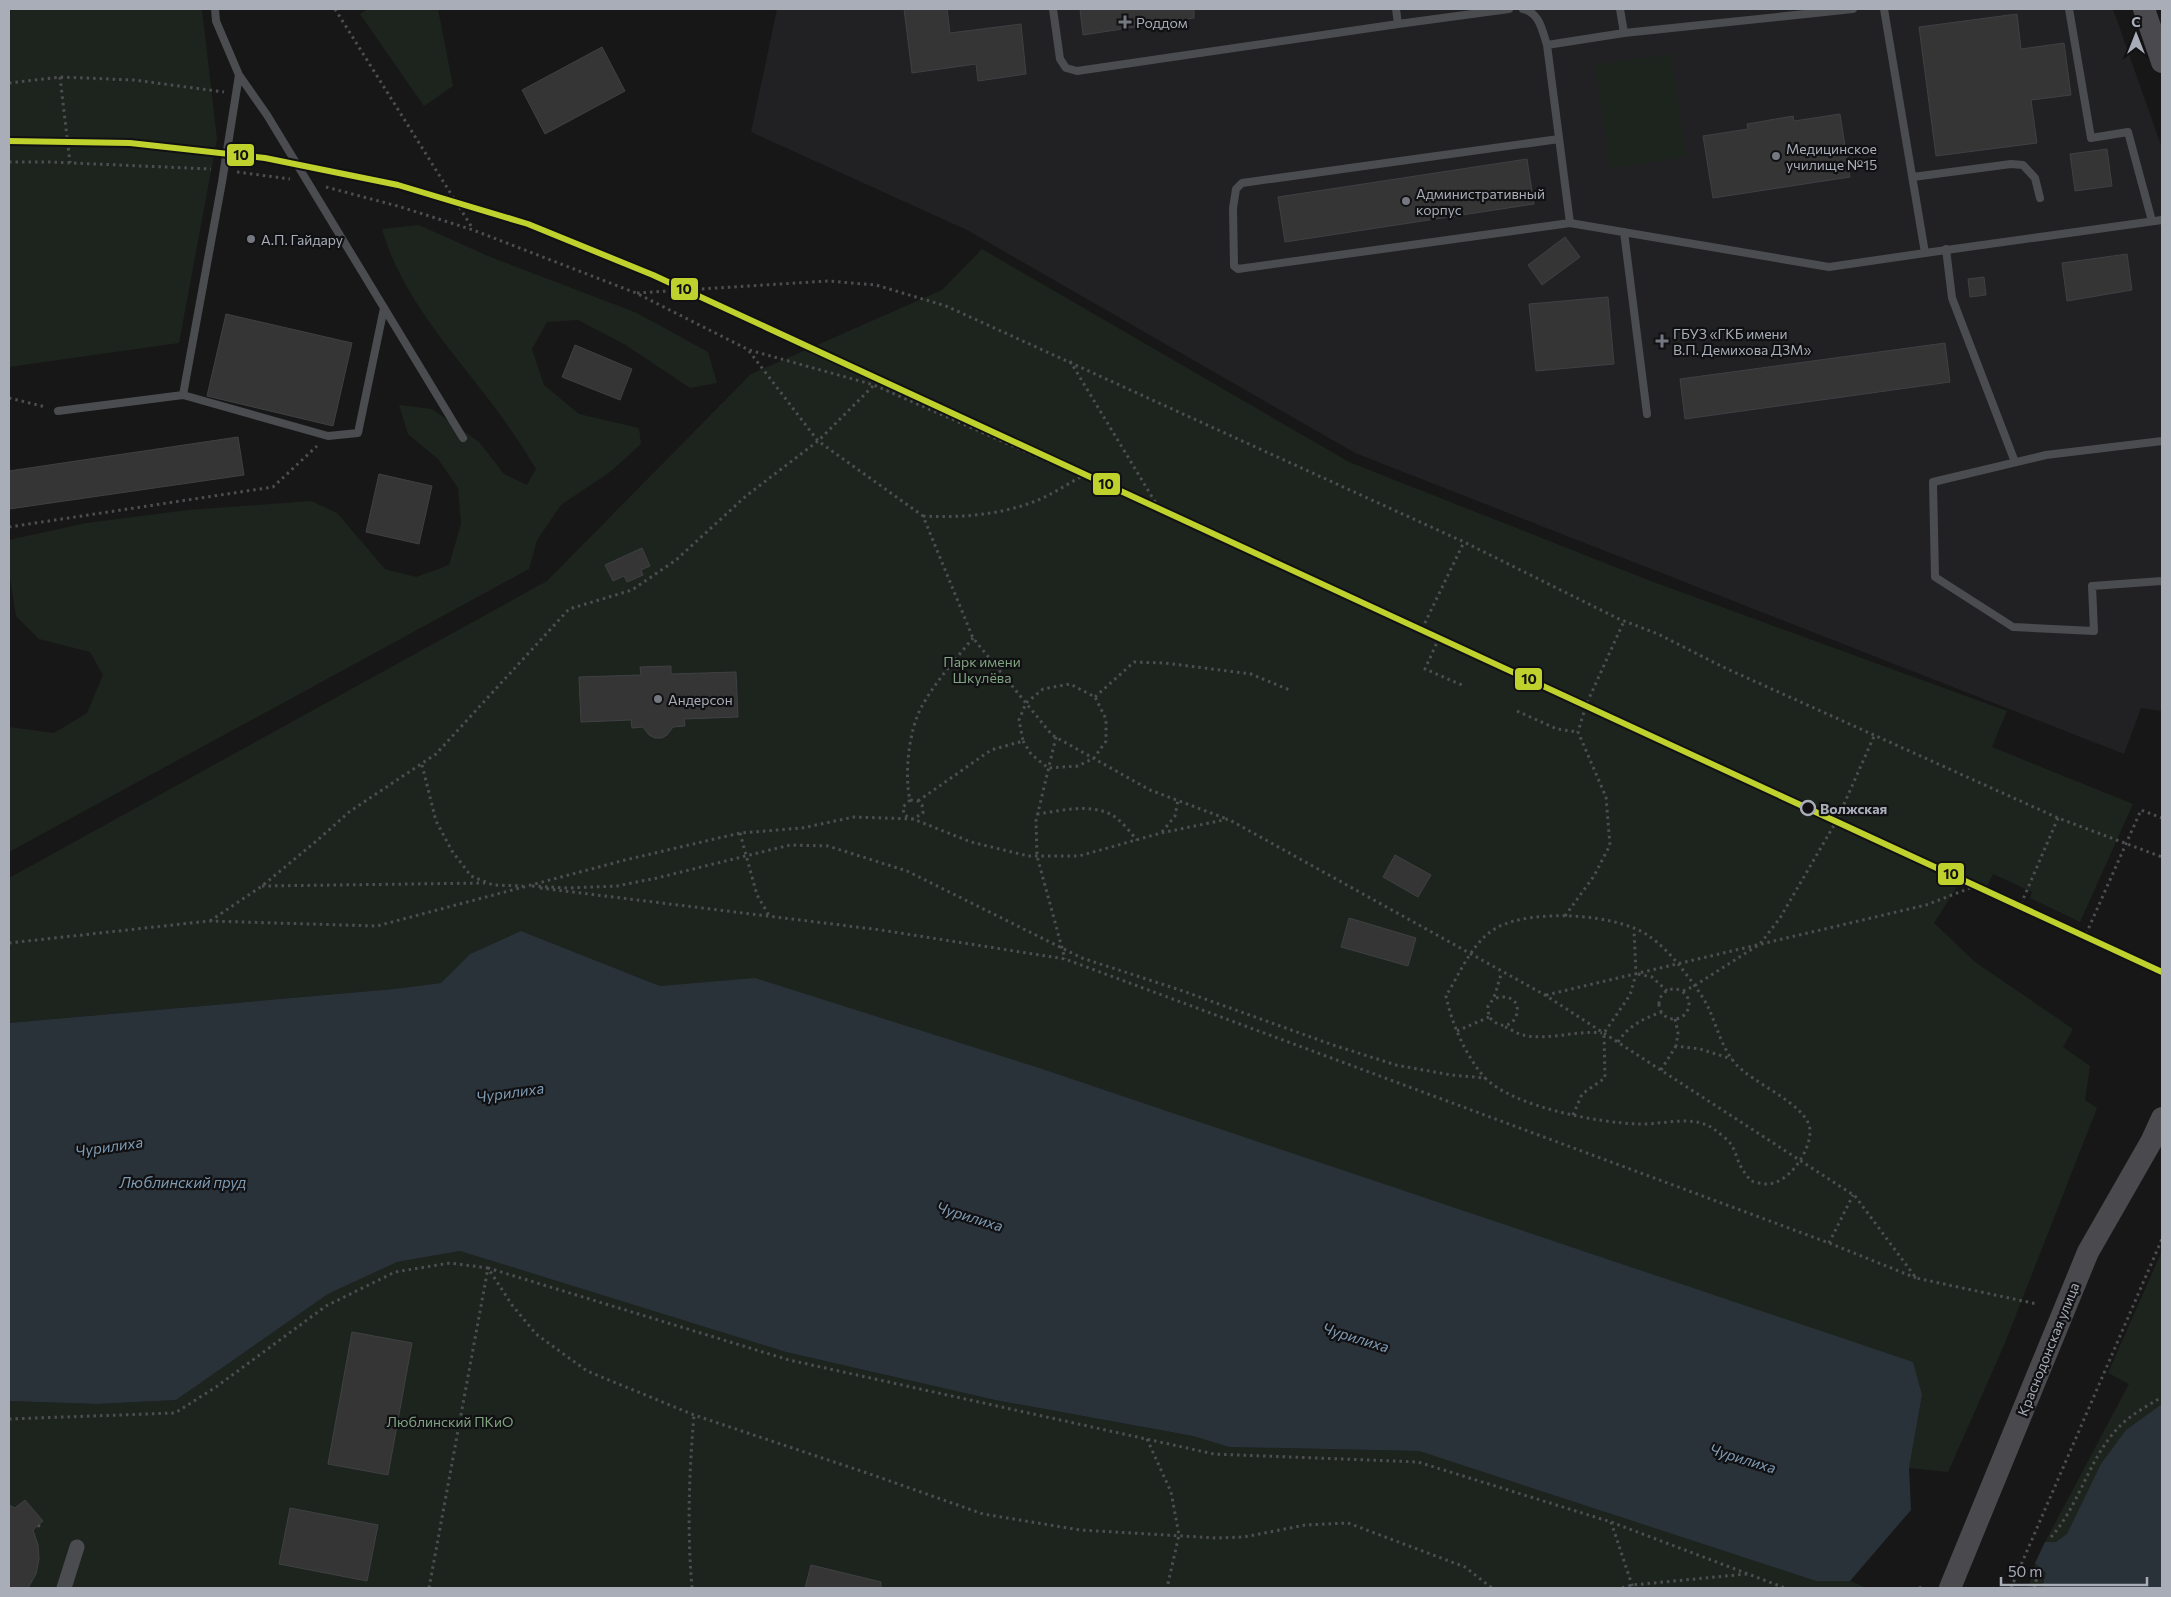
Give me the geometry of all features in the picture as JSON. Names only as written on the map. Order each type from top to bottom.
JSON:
[{"type":"main road","points":[[2144,9],[2162,62]]},
{"type":"main road","name":"Краснодонская улица","points":[[1950,1588],[2088,1252],[2157,1138],[2162,1118]]},
{"type":"street","points":[[64,1588],[77,1547]]},
{"type":"lane","points":[[214,9],[216,21],[239,75],[267,115],[463,438]]},
{"type":"lane","points":[[1052,9],[1060,59],[1066,68],[1077,71],[1509,9]]},
{"type":"lane","points":[[1396,9],[1398,24]]},
{"type":"lane","points":[[1523,9],[1530,10],[1540,22],[1546,45],[1570,223]]},
{"type":"lane","points":[[1620,9],[1624,33]]},
{"type":"lane","points":[[1546,45],[1624,33],[1853,9]]},
{"type":"lane","points":[[1884,9],[1925,253]]},
{"type":"lane","points":[[2069,9],[2091,138],[2128,132],[2152,221]]},
{"type":"lane","points":[[183,395],[224,170],[239,75]]},
{"type":"lane","points":[[1559,139],[1242,183],[1236,189],[1233,208],[1234,266],[1238,269],[1570,223],[1829,267],[2162,220]]},
{"type":"lane","points":[[1913,177],[2011,164],[2023,165],[2035,178],[2040,198]]},
{"type":"lane","points":[[1624,232],[1647,414]]},
{"type":"lane","points":[[1946,249],[1952,298],[2015,462]]},
{"type":"lane","points":[[58,411],[183,395],[328,436],[358,433],[384,308]]},
{"type":"lane","points":[[2162,441],[2046,454],[1933,482],[1934,577],[2013,626],[2094,631],[2092,586],[2162,581]]},
{"type":"path","points":[[335,9],[473,230]]},
{"type":"path","points":[[60,77],[70,163]]},
{"type":"path","points":[[9,83],[60,77],[134,80],[236,94]]},
{"type":"path","points":[[9,162],[224,170],[306,182],[401,206],[473,230],[636,293],[749,350],[874,385],[1161,511],[1439,637],[2162,969]]},
{"type":"path","points":[[636,293],[828,281],[876,285],[946,306],[1464,542],[1624,621],[1658,634],[1724,667],[2058,818],[2162,857]]},
{"type":"path","points":[[749,350],[818,442],[923,516],[955,518],[1033,502],[1082,477]]},
{"type":"path","points":[[1070,361],[1161,511]]},
{"type":"path","points":[[209,921],[262,886],[349,812],[436,754],[569,609],[632,590],[676,560],[746,496],[818,442],[874,385]]},
{"type":"path","points":[[9,398],[58,411]]},
{"type":"path","points":[[9,527],[273,487],[328,436]]},
{"type":"path","points":[[923,516],[973,638],[1056,738],[1150,790],[1228,819],[1545,995],[1853,1195],[1916,1278]]},
{"type":"path","points":[[1422,630],[1464,542]]},
{"type":"path","points":[[1565,916],[1594,876],[1610,845],[1606,796],[1578,732],[1586,705],[1624,621]]},
{"type":"path","points":[[1439,637],[1425,669],[1464,686]]},
{"type":"path","points":[[973,638],[941,677],[920,708],[907,753],[910,800],[903,807],[904,815],[971,842],[1028,856],[1079,856],[1161,833],[1228,819]]},
{"type":"path","points":[[1095,697],[1134,662],[1165,663],[1251,674],[1292,691]]},
{"type":"path","points":[[1070,684],[1095,697],[1106,718],[1106,741],[1094,758],[1078,766],[1048,768],[1031,754],[1023,741],[1019,720],[1026,702],[1042,690],[1070,684]]},
{"type":"path","points":[[1517,711],[1557,729],[1578,732]]},
{"type":"path","points":[[1682,991],[1694,986],[1760,944],[1780,918],[1837,820],[1875,734]]},
{"type":"path","points":[[1056,738],[1037,814],[1037,856],[1065,959]]},
{"type":"path","points":[[918,801],[991,750],[1023,741]]},
{"type":"path","points":[[422,765],[436,821],[452,851],[471,876],[493,885],[567,888],[617,886],[790,845],[828,846],[907,871],[1082,958],[1396,1065],[1451,1075],[1485,1078]]},
{"type":"path","points":[[9,943],[209,921],[377,926],[625,860],[740,833],[802,828],[854,817],[913,819],[923,813],[922,805],[918,801],[910,800]]},
{"type":"path","points":[[1161,833],[1175,816],[1178,800]]},
{"type":"path","points":[[1037,814],[1084,809],[1108,813],[1125,826],[1137,840]]},
{"type":"path","points":[[2086,934],[2141,810],[2162,818]]},
{"type":"path","points":[[2021,904],[2058,818]]},
{"type":"path","points":[[740,833],[757,895],[770,917]]},
{"type":"path","points":[[262,886],[488,883]]},
{"type":"path","points":[[1545,995],[1926,904],[1979,885]]},
{"type":"path","points":[[527,886],[882,930],[1065,959],[1828,1243],[1916,1278],[2037,1304]]},
{"type":"path","points":[[1565,916],[1582,916],[1634,930],[1648,936],[1678,964],[1709,1007],[1718,1033],[1735,1064],[1801,1111],[1810,1129],[1804,1154],[1788,1175],[1767,1184],[1751,1181],[1740,1166],[1732,1145],[1712,1128],[1692,1121],[1640,1124],[1573,1115],[1526,1102],[1491,1084],[1485,1078],[1474,1065],[1449,1010],[1446,996],[1479,942],[1498,927],[1525,919],[1565,916]]},
{"type":"path","points":[[1573,1115],[1582,1094],[1605,1078],[1604,1033],[1630,995],[1636,974],[1634,930]]},
{"type":"path","points":[[1496,998],[1497,985],[1502,972]]},
{"type":"path","points":[[1636,974],[1652,977],[1666,991]]},
{"type":"path","points":[[1677,989],[1682,991],[1688,997],[1690,1004],[1688,1012],[1682,1017],[1675,1019],[1665,1016],[1659,1004],[1661,997],[1666,991],[1677,989]]},
{"type":"path","points":[[1505,1026],[1513,1023],[1518,1015],[1517,1006],[1512,999],[1504,996],[1496,998],[1488,1006],[1489,1018],[1496,1024],[1505,1026],[1521,1035],[1534,1037],[1590,1032],[1604,1033]]},
{"type":"path","points":[[1618,1042],[1622,1035],[1638,1021],[1662,1012]]},
{"type":"path","points":[[1458,1031],[1489,1018]]},
{"type":"path","points":[[1661,1070],[1676,1046],[1678,1033],[1675,1019]]},
{"type":"path","points":[[1676,1046],[1700,1049],[1732,1059]]},
{"type":"path","points":[[1828,1243],[1853,1195]]},
{"type":"path","points":[[2011,1588],[2162,1240]]},
{"type":"path","points":[[9,1419],[175,1413],[216,1387],[326,1306],[395,1272],[450,1262],[488,1268],[788,1360],[1214,1454],[1418,1462],[1611,1522],[1785,1588]]},
{"type":"path","points":[[488,1268],[512,1305],[536,1334],[587,1371],[694,1415],[983,1514],[1080,1530],[1244,1537],[1305,1525],[1348,1523],[1465,1567],[1492,1588]]},
{"type":"path","points":[[428,1588],[488,1268]]},
{"type":"path","points":[[2051,1537],[2061,1527],[2099,1455],[2117,1429],[2137,1412],[2162,1397]]},
{"type":"path","points":[[692,1588],[688,1544],[688,1490],[694,1415]]},
{"type":"path","points":[[1146,1439],[1171,1492],[1179,1535],[1167,1588]]},
{"type":"path","points":[[1611,1522],[1632,1587]]},
{"type":"path","points":[[38,1525],[40,1528],[43,1524]]},
{"type":"path","points":[[1622,1588],[1748,1574]]},
{"type":"path","points":[[2034,1588],[2038,1574]]},
{"type":"path","points":[[1919,1588],[1924,1587]]},
{"type":"shaded area","name":"ГБУЗ «ГКБ имени В.П. Демихова ДЗМ»","points":[[777,9],[2113,9],[2162,148],[2162,711],[2141,708],[2124,754],[1355,453],[967,230],[751,132]]},
{"type":"green space","points":[[9,9],[202,9],[217,139],[179,343],[9,367]]},
{"type":"green space","points":[[368,9],[438,9],[453,86],[424,106],[360,14]]},
{"type":"green space","points":[[1671,54],[1686,157],[1610,168],[1595,65]]},
{"type":"green space","points":[[419,225],[488,256],[637,313],[708,352],[717,383],[690,388],[624,344],[578,320],[547,322],[532,349],[544,385],[579,414],[639,428],[641,444],[610,472],[561,505],[537,540],[529,569],[9,852],[9,727],[54,733],[87,713],[103,675],[90,652],[39,639],[16,616],[9,572],[9,540],[86,523],[188,510],[311,501],[337,513],[385,569],[416,577],[449,565],[461,524],[458,488],[438,459],[408,434],[399,405],[432,409],[479,442],[504,474],[527,485],[536,469],[514,435],[421,310],[392,258],[382,229]]},
{"type":"green space","name":"Парк имени Шкулёва","points":[[982,249],[1349,462],[1648,580],[2007,711],[1992,747],[2133,804],[2080,922],[2030,898],[2032,892],[1993,874],[1987,886],[1964,876],[1934,923],[1975,962],[2073,1029],[2063,1047],[2090,1066],[2085,1100],[2097,1108],[2005,1343],[1948,1472],[1909,1468],[1922,1395],[685,984],[660,986],[521,931],[470,954],[441,983],[394,989],[9,1023],[9,878],[547,581],[751,374],[942,290]]},
{"type":"green space","name":"Люблинский ПКиО","points":[[460,1251],[786,1352],[995,1400],[1193,1436],[1229,1447],[1419,1451],[1816,1581],[1850,1581],[1867,1588],[9,1588],[9,1401],[97,1404],[176,1400],[328,1294],[397,1262]]},
{"type":"green space","points":[[2162,1251],[2162,1588],[2028,1588],[2035,1563],[2045,1542],[2129,1384],[2108,1373]]},
{"type":"water","name":"Люблинский пруд","points":[[521,931],[660,986],[755,978],[1039,1068],[1913,1362],[1922,1395],[1909,1468],[1911,1510],[1850,1581],[1816,1581],[1419,1451],[1229,1447],[1193,1436],[995,1400],[786,1352],[460,1251],[397,1262],[328,1294],[176,1400],[97,1404],[9,1401],[9,1023],[394,989],[441,983],[470,954]]},
{"type":"water","points":[[2162,1404],[2162,1588],[2042,1588],[2046,1573],[2035,1563],[2045,1542],[2056,1542],[2067,1534],[2101,1464],[2126,1430]]},
{"type":"building","points":[[904,9],[947,9],[950,33],[1021,24],[1026,74],[978,81],[976,64],[912,73]]},
{"type":"building","name":"Роддом","points":[[1080,9],[1194,9],[1194,18],[1083,35]]},
{"type":"building","points":[[2017,14],[2021,49],[2064,43],[2071,95],[2031,100],[2037,143],[1936,156],[1919,27]]},
{"type":"building","points":[[602,47],[625,91],[545,134],[522,90]]},
{"type":"building","name":"Медицинское училище №15","points":[[1840,114],[1850,177],[1713,198],[1703,136],[1748,129],[1747,124],[1793,116],[1794,121]]},
{"type":"building","points":[[2107,149],[2112,186],[2075,191],[2070,154]]},
{"type":"building","name":"Административный корпус","points":[[1527,159],[1534,204],[1285,242],[1278,197]]},
{"type":"building","points":[[1565,237],[1580,257],[1542,285],[1528,265]]},
{"type":"building","points":[[2127,254],[2132,290],[2067,301],[2062,263]]},
{"type":"building","points":[[1984,277],[1986,295],[1970,297],[1968,279]]},
{"type":"building","points":[[1608,297],[1614,364],[1536,371],[1529,304]]},
{"type":"building","points":[[226,314],[352,343],[333,426],[207,396]]},
{"type":"building","points":[[1945,343],[1950,382],[1685,419],[1680,379]]},
{"type":"building","points":[[575,345],[632,369],[620,400],[562,377]]},
{"type":"building","points":[[238,437],[244,475],[9,509],[9,471]]},
{"type":"building","points":[[379,474],[432,486],[419,544],[366,532]]},
{"type":"building","points":[[642,548],[650,566],[641,570],[643,575],[627,582],[624,576],[613,581],[605,565]]},
{"type":"building","points":[[671,666],[671,674],[736,672],[738,717],[684,719],[685,726],[673,727],[662,738],[655,738],[649,735],[643,727],[632,728],[631,720],[581,722],[579,677],[641,675],[640,667]]},
{"type":"building","points":[[1395,855],[1431,875],[1418,897],[1383,877]]},
{"type":"building","points":[[1349,918],[1416,938],[1408,966],[1341,947]]},
{"type":"building","points":[[352,1332],[412,1343],[388,1475],[328,1464]]},
{"type":"building","points":[[25,1500],[43,1521],[33,1530],[38,1545],[39,1559],[36,1574],[28,1588],[9,1588],[9,1505],[15,1508]]},
{"type":"building","points":[[290,1508],[378,1525],[367,1581],[279,1564]]},
{"type":"building","points":[[811,1565],[881,1582],[881,1588],[805,1588]]},
{"type":"transit line","name":"10","points":[[9,141],[130,143],[265,158],[398,185],[528,224],[653,275],[2162,972]]},
{"type":"place","name":"Роддом","points":[[1125,22]]},
{"type":"place","name":"Медицинское училище №15","points":[[1776,156]]},
{"type":"place","name":"Административный корпус","points":[[1406,201]]},
{"type":"place","name":"А.П. Гайдару","points":[[251,239]]},
{"type":"place","name":"ГБУЗ «ГКБ имени В.П. Демихова ДЗМ»","points":[[1662,341]]},
{"type":"place","name":"Андерсон","points":[[658,699]]},
{"type":"place","name":"Волжская","points":[[1808,808]]},
{"type":"water label","name":"Чурилиха","points":[[510,1092]]},
{"type":"water label","name":"Чурилиха","points":[[109,1146]]},
{"type":"water label","name":"Чурилиха","points":[[970,1216]]},
{"type":"water label","name":"Чурилиха","points":[[1356,1337]]},
{"type":"water label","name":"Чурилиха","points":[[1743,1458]]}]
